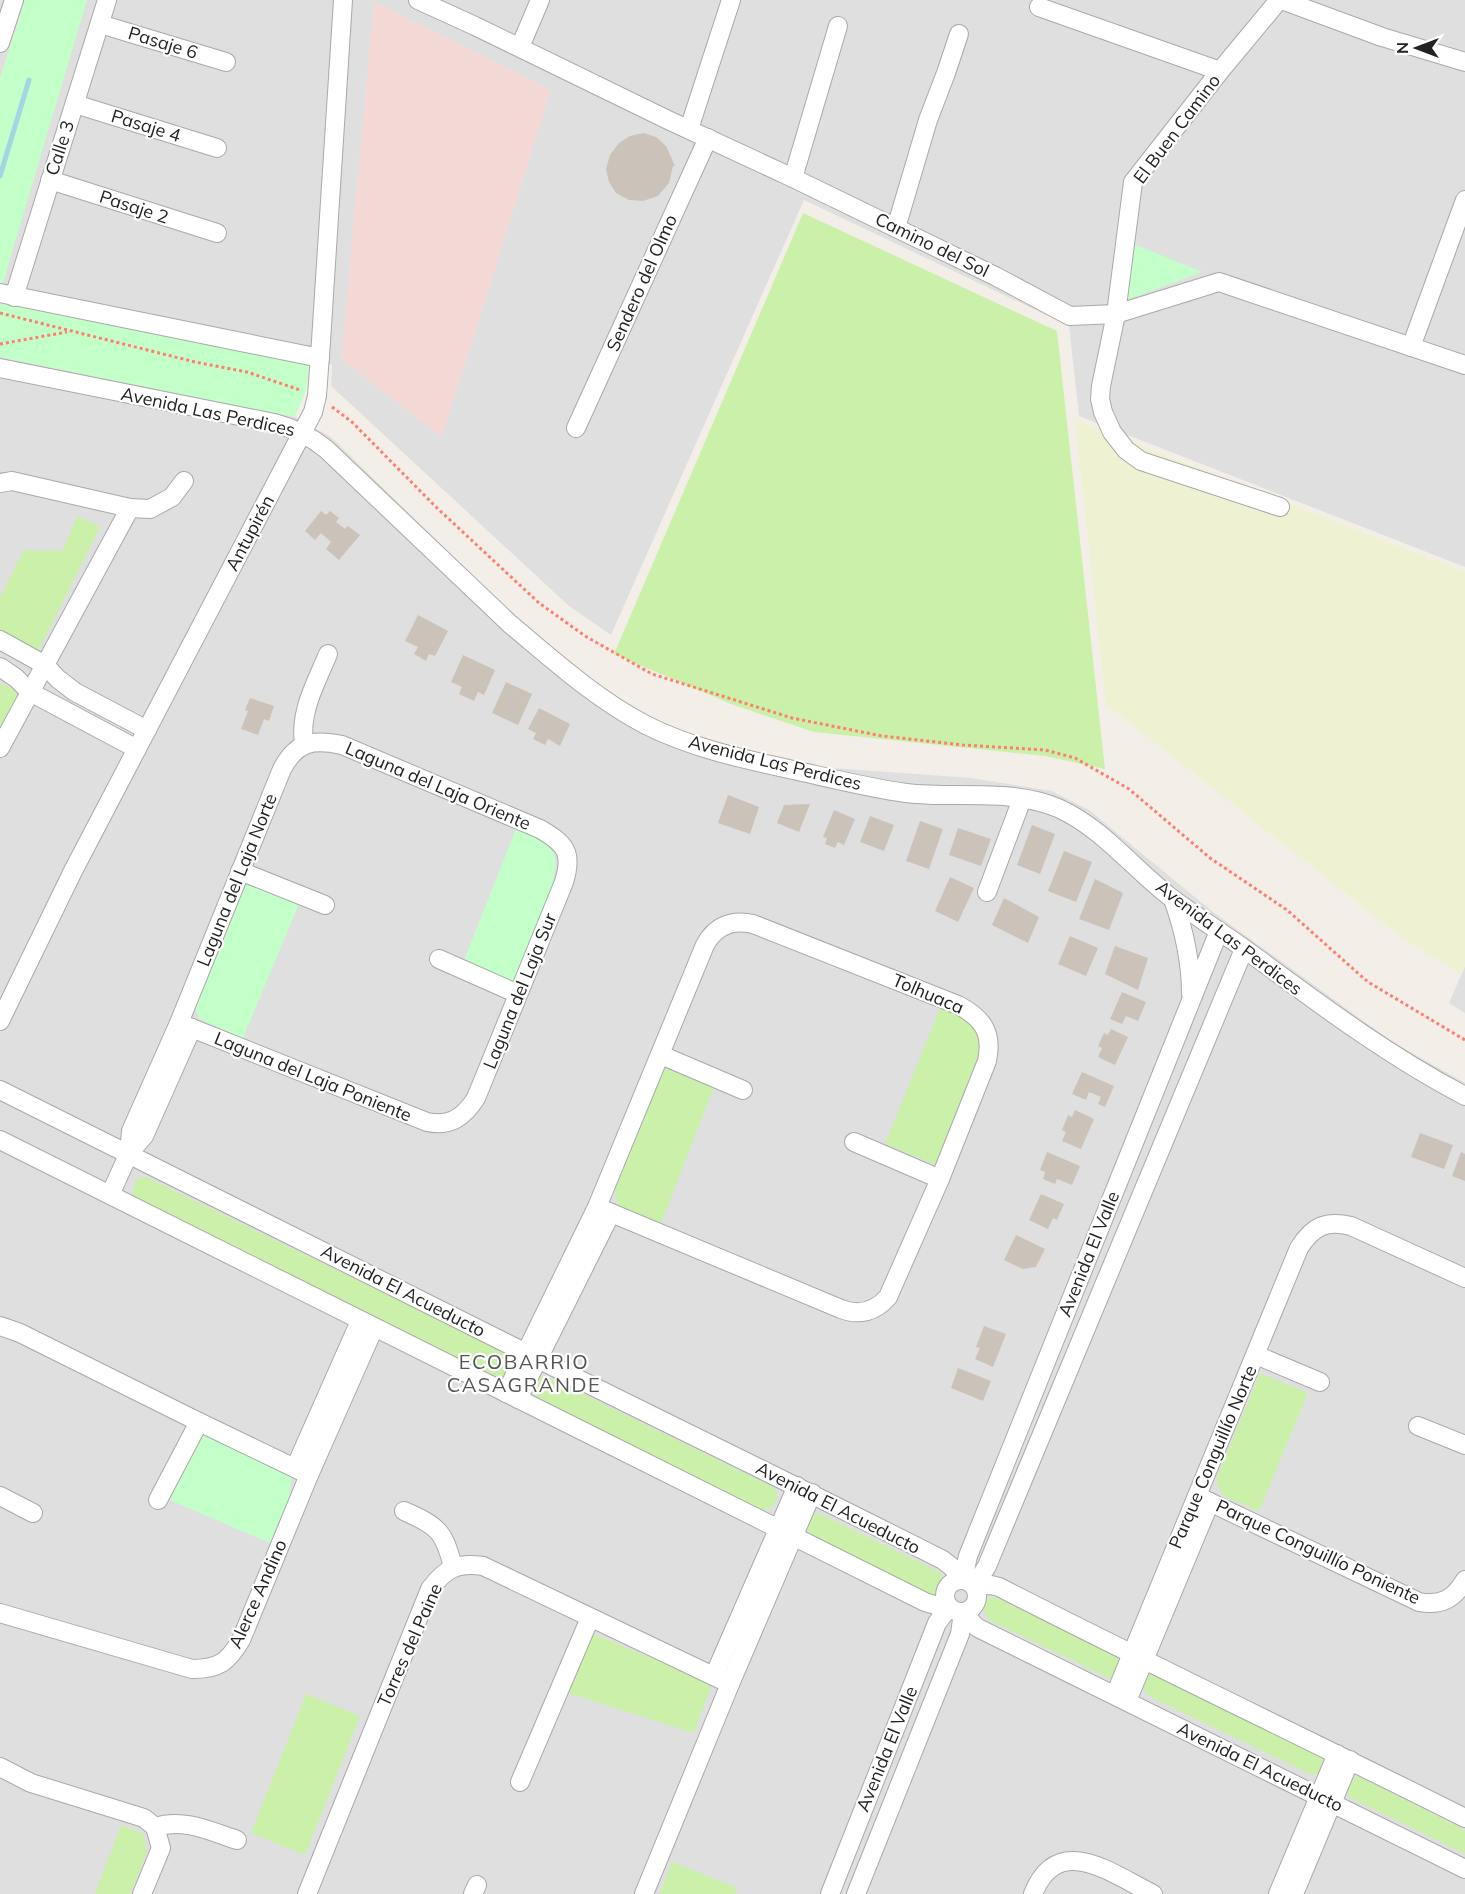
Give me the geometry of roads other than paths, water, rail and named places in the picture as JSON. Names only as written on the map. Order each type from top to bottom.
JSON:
[{"type":"street","points":[[0,43],[14,0]]},
{"type":"street","name":"Calle 3","points":[[7,295],[50,180],[107,0]]},
{"type":"street","name":"Antupirén","points":[[0,1021],[73,871],[313,412],[317,396],[320,358],[343,0]]},
{"type":"street","name":"Camino del Sol","points":[[418,0],[793,178],[995,276],[1070,316],[1116,314],[1219,282],[1465,365]]},
{"type":"street","points":[[520,47],[540,0]]},
{"type":"street","points":[[688,129],[731,0]]},
{"type":"street","points":[[1281,0],[1382,37],[1465,62]]},
{"type":"street","name":"El Buen Camino","points":[[1281,0],[1220,71],[1133,182],[1116,314],[1100,399],[1112,432],[1126,450],[1141,460],[1281,507]]},
{"type":"street","points":[[1039,7],[1220,71]]},
{"type":"street","name":"Pasaje 6","points":[[100,24],[226,62]]},
{"type":"street","points":[[793,178],[838,26]]},
{"type":"street","points":[[896,228],[928,120],[959,34]]},
{"type":"street","name":"Pasaje 4","points":[[75,104],[218,148]]},
{"type":"street","name":"Sendero del Olmo","points":[[576,428],[708,138]]},
{"type":"street","name":"Pasaje 2","points":[[50,180],[217,233]]},
{"type":"street","points":[[1411,347],[1465,200]]},
{"type":"street","points":[[7,295],[320,358]]},
{"type":"street","name":"Avenida Las Perdices","points":[[0,368],[274,423],[303,433],[326,449],[510,624],[594,692],[647,726],[704,747],[891,791],[997,796],[1050,805],[1082,822],[1173,899],[1349,1025],[1429,1077],[1465,1096]]},
{"type":"street","points":[[0,483],[12,481],[130,508],[150,509],[172,497],[184,481]]},
{"type":"street","points":[[0,748],[130,508]]},
{"type":"street","points":[[0,640],[45,665],[75,692],[147,730]]},
{"type":"street","points":[[304,744],[302,734],[304,713],[328,654]]},
{"type":"street","points":[[0,667],[30,692],[137,749]]},
{"type":"street","name":"Laguna del Laja Oriente","points":[[304,744],[324,742],[342,745],[540,829],[555,838],[565,848]]},
{"type":"street","name":"Laguna del Laja Norte","points":[[110,1195],[129,1153],[131,1131],[185,1025],[240,871],[282,769],[293,752],[304,744]]},
{"type":"street","points":[[987,892],[1022,799]]},
{"type":"street","name":"Laguna del Laja Sur","points":[[449,1122],[467,1111],[476,1098],[564,882],[569,863],[565,848]]},
{"type":"street","points":[[240,871],[325,905]]},
{"type":"street","points":[[1173,899],[1187,949],[1191,975],[1191,1001]]},
{"type":"street","name":"Tolhuaca","points":[[737,922],[753,924],[958,1005],[980,1020],[987,1035],[989,1052],[940,1179],[888,1297],[876,1309],[866,1312],[848,1312],[604,1210],[661,1055],[708,939],[717,929],[737,922]]},
{"type":"street","name":"Avenida El Valle","points":[[968,1582],[968,1556],[1220,931]]},
{"type":"street","name":"Avenida El Valle","points":[[968,1582],[985,1570],[1244,949]]},
{"type":"street","points":[[439,959],[518,994]]},
{"type":"street","name":"Laguna del Laja Poniente","points":[[185,1025],[427,1122],[434,1124],[449,1122]]},
{"type":"street","points":[[661,1055],[743,1090]]},
{"type":"street","name":"Avenida El Acueducto","points":[[0,1090],[943,1560],[968,1582]]},
{"type":"street","points":[[0,1140],[925,1602],[956,1609],[972,1608],[977,1601],[977,1593],[968,1582]]},
{"type":"street","points":[[854,1142],[940,1179]]},
{"type":"street","points":[[512,1396],[604,1210]]},
{"type":"street","points":[[1106,1213],[1129,1222]]},
{"type":"street","name":"Parque Conguillío Norte","points":[[1121,1698],[1203,1499],[1256,1355],[1299,1248],[1308,1236],[1321,1226],[1335,1223],[1351,1226],[1465,1278]]},
{"type":"street","name":"Alerce Andino","points":[[0,1612],[184,1667],[204,1669],[219,1665],[231,1656],[241,1640],[302,1471],[367,1324]]},
{"type":"street","points":[[0,1326],[20,1333],[302,1471]]},
{"type":"street","points":[[1256,1355],[1320,1382]]},
{"type":"street","points":[[1043,1367],[1065,1377]]},
{"type":"street","points":[[158,1500],[199,1422]]},
{"type":"street","points":[[1418,1426],[1465,1445]]},
{"type":"street","points":[[644,1894],[722,1680],[804,1490]]},
{"type":"street","points":[[0,1496],[33,1513]]},
{"type":"street","name":"Parque Conguillío Poniente","points":[[1203,1499],[1411,1598],[1426,1603],[1441,1603],[1452,1597],[1465,1580]]},
{"type":"street","points":[[404,1511],[434,1526],[443,1535],[453,1568]]},
{"type":"street","name":"Torres del Paine","points":[[307,1894],[430,1589],[442,1574],[453,1568],[471,1564],[483,1566],[722,1680]]},
{"type":"street","points":[[956,1609],[945,1598],[946,1590],[954,1581],[999,1587],[1137,1658],[1465,1818]]},
{"type":"street","name":"Avenida El Valle","points":[[830,1894],[937,1623],[956,1609],[960,1634],[856,1894]]},
{"type":"street","name":"Avenida El Acueducto","points":[[956,1609],[978,1628],[1465,1869]]},
{"type":"street","points":[[520,1782],[591,1618]]},
{"type":"street","points":[[1294,1894],[1326,1800],[1344,1757]]},
{"type":"street","points":[[0,1767],[31,1783],[144,1818],[155,1827],[161,1848],[142,1894]]},
{"type":"street","points":[[0,1781],[31,1783]]},
{"type":"street","points":[[1278,1894],[1326,1800]]},
{"type":"street","points":[[155,1827],[183,1823],[237,1840]]},
{"type":"street","points":[[1033,1894],[1039,1880],[1050,1868],[1063,1862],[1077,1861],[1093,1865],[1153,1894]]},
{"type":"waterway","points":[[0,176],[29,80]]},
{"type":"district","name":"ECOBARRIO CASAGRANDE","points":[[524,1374]]}]
